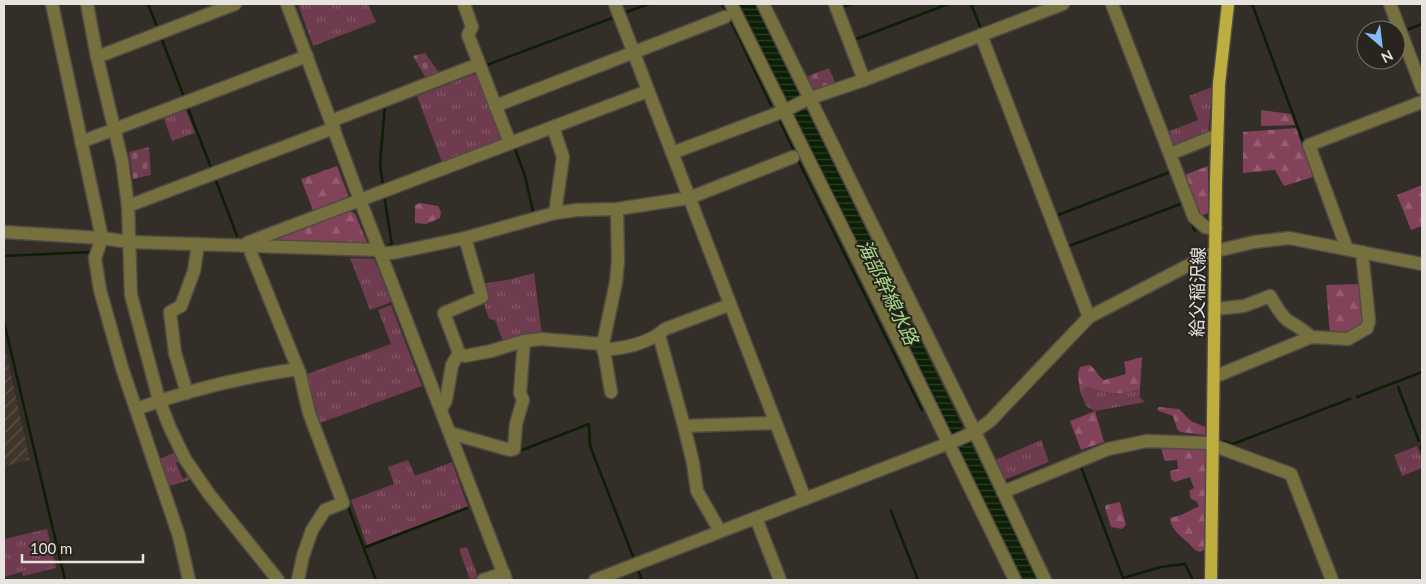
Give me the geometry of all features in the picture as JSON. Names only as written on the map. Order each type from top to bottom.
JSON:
[{"type":"main road","name":"給父稲沢線","points":[[1211,580],[1217,135],[1219,84],[1228,4]]},
{"type":"street","points":[[52,4],[102,238],[95,258],[100,290],[122,368],[179,536],[189,580]]},
{"type":"street","points":[[87,4],[97,57],[116,129],[122,161],[128,206],[131,295],[159,400],[185,459],[209,494],[278,580]]},
{"type":"street","points":[[97,57],[235,4]]},
{"type":"street","points":[[288,4],[360,200],[505,576],[483,580]]},
{"type":"street","points":[[464,4],[472,27],[468,35],[510,143]]},
{"type":"street","points":[[615,4],[805,499]]},
{"type":"street","points":[[731,4],[950,443],[1015,580]]},
{"type":"street","points":[[763,4],[1045,580]]},
{"type":"street","points":[[835,4],[864,80]]},
{"type":"street","points":[[672,153],[784,111],[809,99],[1063,4]]},
{"type":"street","points":[[1112,4],[1194,217],[1205,227],[1216,229]]},
{"type":"street","points":[[1390,4],[1422,88]]},
{"type":"street","points":[[495,106],[725,17]]},
{"type":"street","points":[[981,35],[1089,317]]},
{"type":"street","points":[[81,142],[307,56]]},
{"type":"street","points":[[128,206],[479,64]]},
{"type":"street","points":[[248,246],[249,242],[648,91]]},
{"type":"street","points":[[1347,249],[1309,145],[1422,102]]},
{"type":"street","points":[[553,127],[564,157],[555,213]]},
{"type":"street","points":[[1170,154],[1217,135]]},
{"type":"street","points":[[4,232],[102,238],[129,242],[398,252],[465,238],[555,213],[577,210],[617,209],[689,198],[793,157]]},
{"type":"street","points":[[611,392],[603,347],[616,282],[618,261],[617,209]]},
{"type":"street","points":[[465,238],[482,297],[444,313],[459,353],[465,356],[491,351],[524,341],[541,339],[603,347],[629,347],[659,335],[665,329],[729,305]]},
{"type":"street","points":[[595,580],[950,443],[973,432],[990,421],[1089,317],[1216,251],[1254,242],[1289,238],[1422,264]]},
{"type":"street","points":[[187,393],[175,353],[170,312],[181,306],[194,271],[198,244]]},
{"type":"street","points":[[248,246],[298,369],[309,412],[344,502],[325,510],[312,530],[303,556],[298,580]]},
{"type":"street","points":[[1214,377],[1311,337],[1348,339],[1367,328],[1369,321],[1362,252]]},
{"type":"street","points":[[1215,309],[1244,306],[1270,296],[1279,311],[1288,320],[1301,327],[1311,337]]},
{"type":"street","points":[[659,335],[684,426],[698,491],[720,532]]},
{"type":"street","points":[[450,434],[510,450],[514,448],[516,424],[523,400],[520,393],[524,341]]},
{"type":"street","points":[[441,408],[446,400],[452,364],[459,353]]},
{"type":"street","points":[[136,409],[159,400],[260,374],[298,369]]},
{"type":"street","points":[[684,426],[775,423]]},
{"type":"street","points":[[1003,492],[1108,449],[1147,441],[1207,443],[1292,474],[1327,579]]},
{"type":"street","points":[[756,518],[780,580]]},
{"type":"shaded area","points":[[4,344],[30,460],[4,466]]},
{"type":"green space","points":[[298,4],[368,4],[376,22],[313,46]]},
{"type":"green space","points":[[425,53],[442,77],[428,82],[413,56]]},
{"type":"green space","points":[[829,68],[836,85],[809,90],[803,78]]},
{"type":"green space","points":[[480,72],[507,140],[443,165],[417,96]]},
{"type":"green space","points":[[1212,87],[1208,137],[1174,151],[1167,132],[1198,120],[1189,96]]},
{"type":"green space","points":[[184,106],[195,133],[172,141],[162,114]]},
{"type":"green space","points":[[1261,110],[1291,114],[1295,125],[1261,126]]},
{"type":"green space","points":[[1296,128],[1313,177],[1284,186],[1275,170],[1243,173],[1243,132]]},
{"type":"green space","points":[[149,147],[151,175],[133,179],[129,152]]},
{"type":"green space","points":[[337,166],[348,195],[344,202],[314,213],[301,179]]},
{"type":"green space","points":[[1208,166],[1208,213],[1200,216],[1184,175]]},
{"type":"green space","points":[[1422,185],[1422,226],[1411,230],[1397,195]]},
{"type":"green space","points":[[420,203],[438,206],[441,212],[440,218],[426,224],[415,223],[415,205]]},
{"type":"green space","points":[[346,208],[355,214],[369,247],[282,245],[276,234]]},
{"type":"green space","points":[[350,258],[374,259],[391,301],[389,303],[370,310]]},
{"type":"green space","points":[[534,273],[542,335],[504,344],[495,320],[489,319],[482,298],[480,284]]},
{"type":"green space","points":[[1361,284],[1367,321],[1348,337],[1330,336],[1326,285]]},
{"type":"green space","points":[[391,305],[422,386],[320,423],[311,395],[307,374],[391,344],[378,310]]},
{"type":"green space","points":[[1142,357],[1140,389],[1126,393],[1114,393],[1087,387],[1080,392],[1078,374],[1080,367],[1090,365],[1104,380],[1126,374],[1124,362]]},
{"type":"green space","points":[[1087,387],[1114,393],[1126,393],[1140,389],[1140,398],[1145,402],[1095,411],[1087,407],[1080,392]]},
{"type":"green space","points":[[1159,407],[1179,409],[1191,421],[1205,427],[1205,435],[1180,432],[1177,429],[1173,416],[1159,411],[1157,409]]},
{"type":"green space","points":[[1095,411],[1104,442],[1081,450],[1070,421]]},
{"type":"green space","points":[[1041,440],[1049,462],[1001,481],[991,462]]},
{"type":"green space","points":[[1162,446],[1203,446],[1206,451],[1204,550],[1200,552],[1195,550],[1180,535],[1171,523],[1170,518],[1199,506],[1196,501],[1191,499],[1189,491],[1194,488],[1190,477],[1175,482],[1171,479],[1170,471],[1178,469],[1177,460],[1165,461]]},
{"type":"green space","points":[[1417,446],[1422,459],[1422,468],[1402,476],[1394,455]]},
{"type":"green space","points":[[178,451],[183,460],[176,463],[183,479],[187,477],[184,469],[187,467],[195,478],[167,487],[157,460]]},
{"type":"green space","points":[[408,460],[415,476],[452,462],[468,507],[367,545],[351,500],[394,484],[388,467]]},
{"type":"green space","points":[[1120,502],[1126,525],[1122,529],[1111,527],[1105,508],[1106,505]]},
{"type":"green space","points":[[47,529],[56,568],[23,576],[22,572],[4,577],[4,539]]},
{"type":"green space","points":[[467,547],[479,580],[470,580],[459,549]]},
{"type":"water","name":"海部幹線水路","points":[[738,4],[755,4],[1038,580],[1020,580],[935,402]]},
{"type":"waterway","points":[[148,4],[158,29]]},
{"type":"waterway","points":[[624,13],[649,4]]},
{"type":"waterway","points":[[722,4],[727,13]]},
{"type":"waterway","points":[[842,7],[851,4]]},
{"type":"waterway","points":[[854,40],[948,4]]},
{"type":"waterway","points":[[971,4],[982,31]]},
{"type":"waterway","points":[[1252,4],[1304,144]]},
{"type":"waterway","points":[[484,66],[615,17]]},
{"type":"waterway","points":[[730,19],[771,105]]},
{"type":"waterway","points":[[1406,30],[1422,24]]},
{"type":"waterway","points":[[161,37],[184,97]]},
{"type":"waterway","points":[[383,186],[380,164],[385,105]]},
{"type":"waterway","points":[[187,106],[212,170]]},
{"type":"waterway","points":[[780,121],[795,153]]},
{"type":"waterway","points":[[514,146],[525,176],[533,212]]},
{"type":"waterway","points":[[797,158],[922,410]]},
{"type":"waterway","points":[[1058,215],[1170,172]]},
{"type":"waterway","points":[[215,178],[237,236]]},
{"type":"waterway","points":[[384,195],[392,245],[389,245]]},
{"type":"waterway","points":[[1069,246],[1183,203]]},
{"type":"waterway","points":[[1191,222],[1195,231]]},
{"type":"waterway","points":[[4,256],[92,252]]},
{"type":"waterway","points":[[236,252],[244,252]]},
{"type":"waterway","points":[[256,253],[268,253]]},
{"type":"waterway","points":[[4,322],[65,580]]},
{"type":"waterway","points":[[1357,397],[1422,372]]},
{"type":"waterway","points":[[1398,387],[1419,441]]},
{"type":"waterway","points":[[1223,441],[1233,444],[1350,399]]},
{"type":"waterway","points":[[517,452],[589,424],[590,446],[634,559]]},
{"type":"waterway","points":[[1421,446],[1422,451]]},
{"type":"waterway","points":[[1080,464],[1123,578],[1161,567],[1185,564],[1193,580]]},
{"type":"waterway","points":[[1004,484],[1026,476]]},
{"type":"waterway","points":[[347,504],[376,580]]},
{"type":"waterway","points":[[366,547],[467,508]]},
{"type":"waterway","points":[[891,511],[918,580]]},
{"type":"waterway","points":[[637,568],[642,580]]}]
